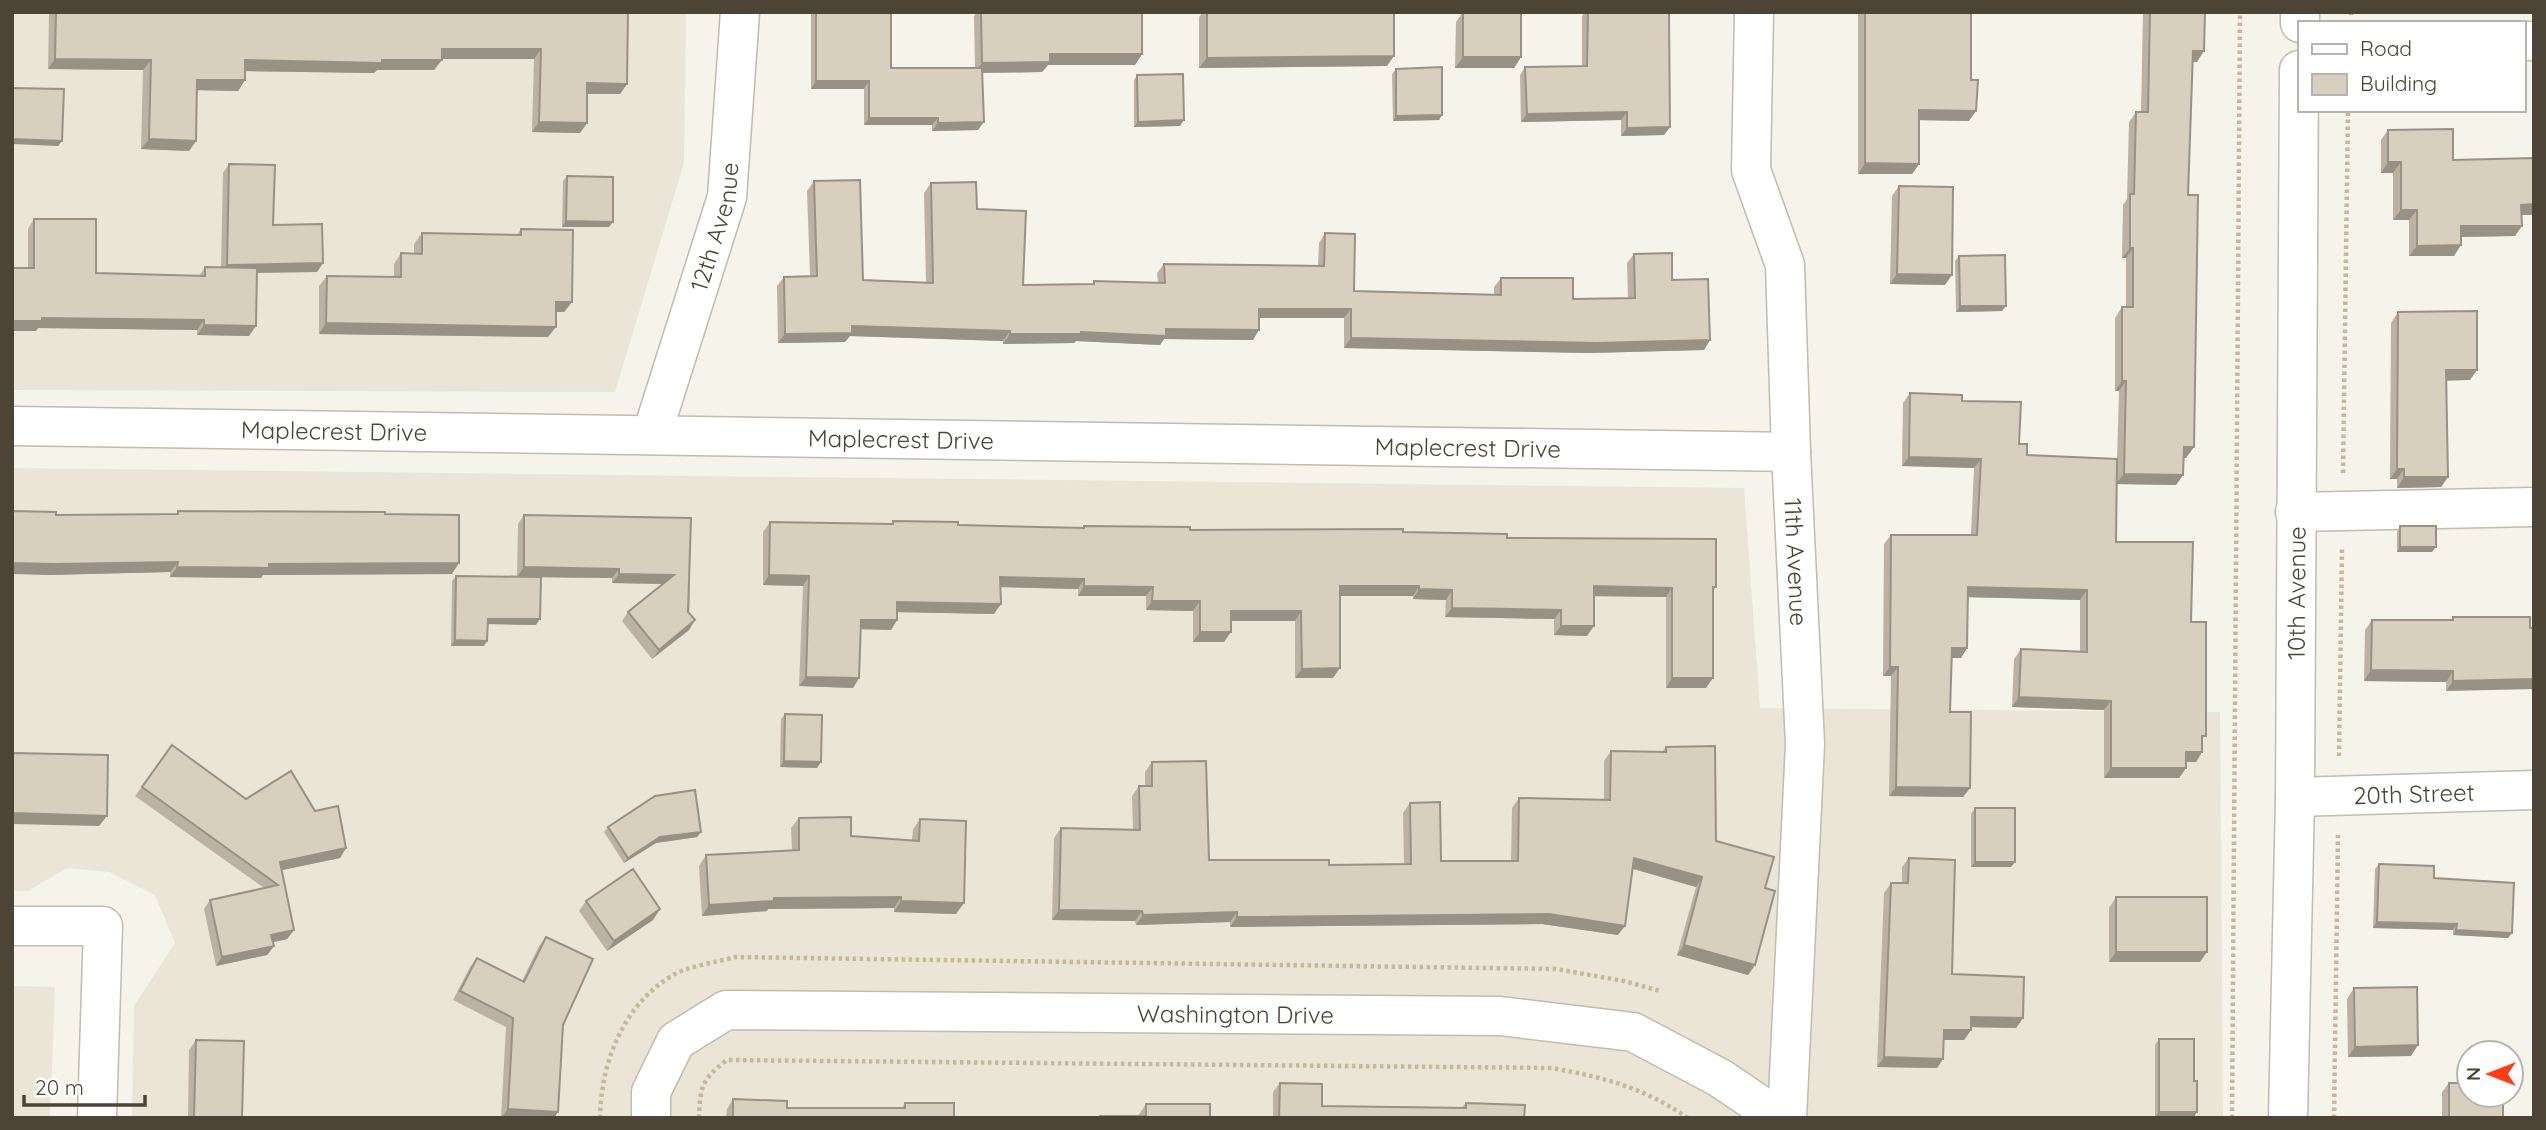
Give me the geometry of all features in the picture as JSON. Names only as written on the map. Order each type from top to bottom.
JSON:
[{"type":"street","name":"12th Avenue","points":[[652,434],[727,197],[740,12]]},
{"type":"street","name":"11th Avenue","points":[[1754,12],[1751,170],[1786,265],[1791,452],[1805,744],[1787,1118]]},
{"type":"street","name":"10th Avenue","points":[[2288,1118],[2295,797],[2299,112]]},
{"type":"street","name":"Maplecrest Drive","points":[[12,426],[1791,452]]},
{"type":"street","points":[[2295,512],[2534,507]]},
{"type":"street","name":"20th Street","points":[[2295,797],[2534,790]]},
{"type":"street","points":[[12,926],[103,926],[97,1118]]},
{"type":"street","name":"Washington Drive","points":[[651,1118],[652,1092],[676,1041],[726,1010],[1500,1016],[1633,1032],[1720,1078],[1779,1118]]},
{"type":"path","points":[[2232,1118],[2240,12]]},
{"type":"path","points":[[2334,1118],[2348,112]]},
{"type":"path","points":[[699,1118],[699,1099],[707,1074],[727,1060],[1552,1069],[1606,1078],[1652,1095],[1688,1118]]},
{"type":"shaded area","points":[[12,12],[686,12],[684,163],[615,392],[12,390]]},
{"type":"shaded area","points":[[12,468],[1744,488],[1760,708],[2220,712],[2223,1118],[132,1118],[134,1006],[175,943],[155,895],[109,872],[67,868],[28,891],[12,891]]},
{"type":"shaded area","points":[[12,986],[55,987],[50,1118],[12,1118]]},
{"type":"building","points":[[56,12],[628,12],[627,84],[587,83],[587,123],[539,122],[541,49],[442,49],[442,60],[382,60],[382,63],[245,60],[245,80],[197,80],[196,141],[149,139],[151,60],[55,59]]},
{"type":"building","points":[[816,12],[891,12],[891,68],[982,68],[984,122],[938,123],[938,118],[869,118],[869,81],[816,81]]},
{"type":"building","points":[[981,12],[1142,12],[1142,54],[1050,54],[1050,62],[982,63]]},
{"type":"building","points":[[1207,12],[1394,12],[1394,56],[1207,58]]},
{"type":"building","points":[[1463,12],[1521,12],[1521,57],[1463,57]]},
{"type":"building","points":[[1588,12],[1669,12],[1670,127],[1627,128],[1627,112],[1527,114],[1525,67],[1587,66]]},
{"type":"building","points":[[1865,12],[1971,12],[1971,80],[1978,80],[1976,111],[1919,110],[1919,164],[1865,163]]},
{"type":"building","points":[[2150,12],[2205,12],[2204,51],[2193,51],[2188,195],[2198,195],[2194,447],[2184,447],[2183,475],[2124,474],[2126,381],[2122,381],[2122,307],[2133,307],[2130,194],[2134,194],[2136,112],[2148,112]]},
{"type":"building","points":[[1442,67],[1442,115],[1396,116],[1396,69]]},
{"type":"building","points":[[1183,74],[1184,120],[1138,122],[1137,75]]},
{"type":"building","points":[[12,88],[64,89],[62,141],[12,139]]},
{"type":"building","points":[[2453,129],[2453,160],[2534,158],[2534,204],[2521,205],[2522,226],[2461,226],[2461,245],[2417,246],[2417,210],[2401,210],[2401,162],[2388,162],[2388,130]]},
{"type":"building","points":[[229,164],[275,165],[273,225],[322,224],[323,263],[227,265]]},
{"type":"building","points":[[567,176],[613,177],[613,222],[566,221]]},
{"type":"building","points":[[860,180],[863,280],[933,283],[931,183],[976,182],[977,209],[1026,211],[1023,285],[1094,284],[1094,281],[1165,283],[1164,264],[1324,266],[1325,233],[1355,234],[1354,291],[1501,295],[1501,278],[1573,278],[1573,299],[1635,298],[1634,254],[1672,253],[1672,280],[1708,279],[1710,340],[1596,343],[1351,338],[1351,309],[1259,309],[1259,330],[1166,329],[1166,336],[1081,332],[1010,334],[1010,331],[852,326],[852,333],[785,334],[784,277],[817,276],[814,181]]},
{"type":"building","points":[[1899,186],[1953,187],[1952,275],[1897,274]]},
{"type":"building","points":[[34,219],[96,219],[96,273],[205,276],[205,267],[257,268],[256,326],[204,325],[204,320],[42,318],[42,321],[12,321],[12,268],[34,268]]},
{"type":"building","points":[[521,229],[573,230],[572,302],[556,302],[556,327],[326,323],[327,276],[401,277],[401,253],[422,254],[422,233],[521,235]]},
{"type":"building","points":[[2005,255],[2006,306],[1960,306],[1959,256]]},
{"type":"building","points":[[2477,311],[2477,370],[2446,370],[2448,477],[2404,477],[2404,469],[2397,469],[2398,312]]},
{"type":"building","points":[[1910,393],[1962,395],[1962,401],[2021,402],[2019,444],[2027,444],[2027,455],[2117,459],[2116,542],[2193,542],[2191,622],[2206,622],[2206,736],[2202,736],[2202,752],[2186,752],[2186,768],[2111,768],[2111,701],[2019,697],[2021,649],[2087,652],[2087,590],[1968,587],[1967,648],[1952,648],[1950,712],[1971,712],[1970,788],[1896,787],[1898,667],[1890,667],[1891,535],[1977,535],[1981,459],[1909,457]]},
{"type":"building","points":[[12,511],[56,512],[56,515],[178,514],[178,511],[459,515],[459,563],[269,564],[269,568],[177,567],[178,562],[12,563]]},
{"type":"building","points":[[524,515],[691,518],[688,612],[695,620],[659,650],[628,612],[674,575],[619,574],[619,569],[524,567]]},
{"type":"building","points":[[893,521],[1084,528],[1190,527],[1190,530],[1403,529],[1403,532],[1507,534],[1507,538],[1716,539],[1713,678],[1672,678],[1672,588],[1594,586],[1594,626],[1561,626],[1561,610],[1452,608],[1452,590],[1419,589],[1419,586],[1340,586],[1340,668],[1302,669],[1301,611],[1231,611],[1231,632],[1200,632],[1200,601],[1152,601],[1153,587],[1084,586],[1084,579],[1000,577],[1001,604],[897,602],[897,620],[861,620],[859,678],[806,677],[809,576],[769,575],[770,522],[893,524]]},
{"type":"building","points":[[2400,526],[2436,526],[2436,547],[2400,547]]},
{"type":"building","points":[[456,576],[541,577],[540,619],[488,619],[487,641],[455,640]]},
{"type":"building","points":[[2453,617],[2530,617],[2530,628],[2534,628],[2534,679],[2453,681],[2453,671],[2371,670],[2372,620],[2453,620]]},
{"type":"building","points":[[785,714],[822,715],[821,762],[784,761]]},
{"type":"building","points":[[172,745],[246,799],[291,771],[315,811],[338,806],[346,848],[280,862],[294,930],[271,935],[274,946],[222,957],[210,900],[278,885],[142,787]]},
{"type":"building","points":[[1715,746],[1716,841],[1774,857],[1765,888],[1775,891],[1755,965],[1684,945],[1702,877],[1634,858],[1625,926],[1549,914],[1237,917],[1237,912],[1143,915],[1142,911],[1059,910],[1061,828],[1140,830],[1139,786],[1152,786],[1152,762],[1206,761],[1209,860],[1329,860],[1329,865],[1411,864],[1410,803],[1440,802],[1441,861],[1518,861],[1519,798],[1610,800],[1611,751],[1666,752],[1666,747]]},
{"type":"building","points":[[12,753],[108,755],[107,816],[12,813]]},
{"type":"building","points":[[695,790],[701,832],[660,837],[628,858],[608,827],[655,796]]},
{"type":"building","points":[[1975,808],[2015,808],[2015,862],[1975,862]]},
{"type":"building","points":[[851,817],[851,836],[919,841],[920,819],[966,821],[964,903],[901,901],[901,897],[774,898],[774,901],[709,905],[706,855],[799,850],[799,818]]},
{"type":"building","points":[[1909,858],[1955,860],[1952,974],[2024,977],[2023,1018],[1971,1017],[1971,1030],[1944,1030],[1943,1059],[1884,1057],[1891,883],[1908,883]]},
{"type":"building","points":[[2379,864],[2434,866],[2434,878],[2514,883],[2512,933],[2456,930],[2457,924],[2377,922]]},
{"type":"building","points":[[633,869],[660,909],[614,941],[586,901]]},
{"type":"building","points":[[2116,897],[2207,897],[2207,952],[2116,952]]},
{"type":"building","points":[[546,937],[593,959],[563,1025],[558,1112],[508,1109],[513,1018],[460,991],[477,958],[524,982]]},
{"type":"building","points":[[2417,987],[2418,1045],[2355,1047],[2354,988]]},
{"type":"building","points":[[2159,1039],[2194,1039],[2197,1112],[2159,1112]]},
{"type":"building","points":[[196,1040],[244,1041],[242,1118],[194,1118]]},
{"type":"building","points":[[1280,1083],[1322,1084],[1322,1106],[1466,1108],[1466,1103],[1525,1105],[1524,1118],[1279,1118]]},
{"type":"building","points":[[2449,1083],[2455,1083],[2455,1109],[2503,1109],[2503,1118],[2449,1118]]},
{"type":"building","points":[[733,1099],[787,1101],[787,1108],[905,1108],[905,1103],[954,1103],[954,1118],[733,1118]]},
{"type":"building","points":[[1146,1104],[1210,1104],[1210,1118],[1100,1118],[1146,1116]]}]
